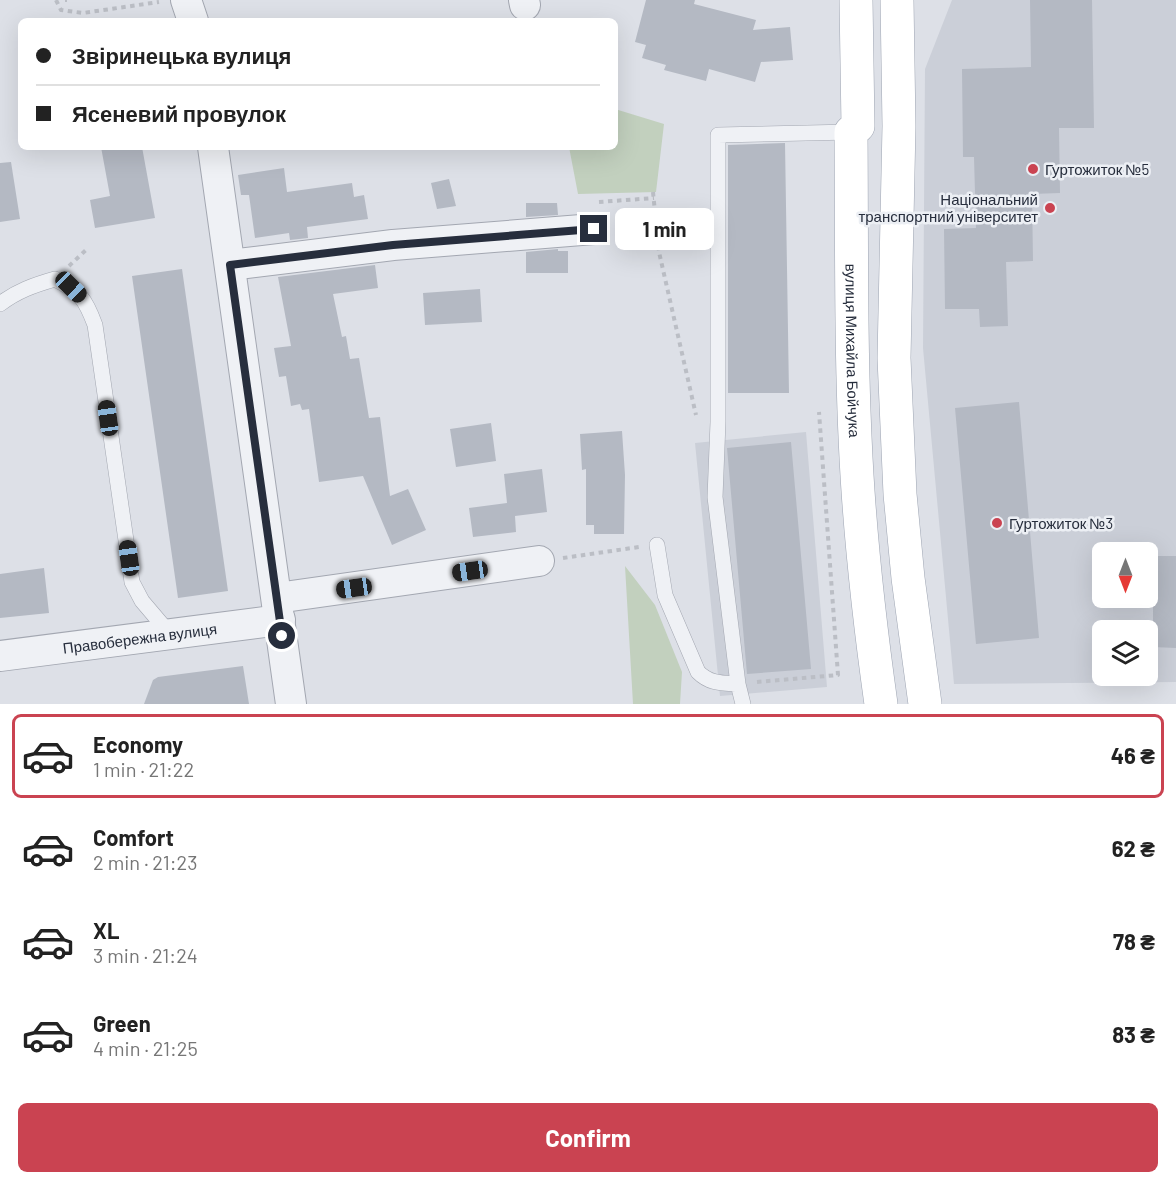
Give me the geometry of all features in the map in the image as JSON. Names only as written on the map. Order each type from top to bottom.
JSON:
[{"type":"main road","name":"вулиця Михайла Бойчука","points":[[856,0],[858,126],[851,132],[853,361],[858,489],[865,578],[881,704]]},
{"type":"main road","points":[[897,0],[899,126],[894,358],[900,494],[908,578],[925,704]]},
{"type":"street","points":[[175,1],[190,18]]},
{"type":"street","points":[[213,150],[291,704]]},
{"type":"street","points":[[230,265],[393,245],[594,229]]},
{"type":"street","name":"Правобережна вулиця","points":[[0,656],[170,634],[279,609],[539,561]]},
{"type":"lane","points":[[743,704],[738,684],[715,497],[718,422],[718,135],[851,132]]},
{"type":"lane","points":[[0,304],[22,290],[55,279],[71,287],[87,303],[94,325],[132,582],[142,601],[170,634]]},
{"type":"lane","points":[[657,545],[665,595],[698,672],[712,683],[738,684]]},
{"type":"path","points":[[56,0],[61,10],[83,13],[175,1]]},
{"type":"path","points":[[653,192],[659,252],[699,425]]},
{"type":"path","points":[[594,229],[592,202],[654,198]]},
{"type":"path","points":[[738,684],[838,675],[819,412]]},
{"type":"path","points":[[539,561],[657,545]]},
{"type":"shaded area","name":"Національний транспортний університет","points":[[952,0],[1176,0],[1176,682],[1158,682],[1158,620],[1092,620],[1092,683],[954,684],[923,348],[925,69]]},
{"type":"shaded area","points":[[806,432],[827,687],[720,696],[695,443]]},
{"type":"green space","points":[[618,110],[664,124],[656,192],[578,194],[570,150],[618,150]]},
{"type":"green space","points":[[625,566],[655,605],[682,672],[680,704],[633,704]]},
{"type":"building","points":[[646,0],[695,0],[694,4],[756,20],[753,30],[790,27],[793,60],[761,62],[755,82],[709,69],[706,81],[664,70],[666,65],[642,58],[646,45],[635,42]]},
{"type":"building","name":"Гуртожиток №5","points":[[1030,0],[1092,0],[1094,128],[1059,128],[1060,193],[1032,194],[1033,261],[1006,262],[1008,326],[980,327],[979,309],[945,309],[944,229],[976,228],[974,157],[963,157],[962,69],[1031,67]]},
{"type":"building","points":[[785,143],[789,393],[728,393],[728,145]]},
{"type":"building","points":[[102,150],[143,150],[155,218],[95,228],[90,200],[110,196]]},
{"type":"building","points":[[11,162],[20,219],[0,222],[0,163]]},
{"type":"building","points":[[284,168],[287,192],[352,183],[354,197],[364,195],[368,219],[307,227],[308,238],[290,240],[289,233],[255,238],[249,195],[241,195],[238,175]]},
{"type":"building","points":[[449,179],[456,206],[437,209],[431,183]]},
{"type":"building","points":[[526,203],[557,203],[558,215],[526,217]]},
{"type":"building","points":[[558,249],[558,251],[568,251],[568,273],[526,273],[526,252]]},
{"type":"building","points":[[375,265],[378,288],[333,294],[342,337],[346,336],[350,359],[359,358],[369,418],[380,417],[390,496],[408,489],[426,530],[392,545],[363,476],[319,482],[309,409],[302,410],[300,404],[291,406],[286,376],[279,377],[274,348],[291,346],[278,277]]},
{"type":"building","points":[[182,269],[228,591],[178,598],[132,276]]},
{"type":"building","points":[[480,289],[482,322],[425,325],[423,293]]},
{"type":"building","name":"Гуртожиток №3","points":[[1019,402],[1039,638],[976,644],[955,408]]},
{"type":"building","points":[[491,423],[496,461],[456,467],[450,429]]},
{"type":"building","points":[[622,431],[625,475],[624,534],[594,534],[594,525],[586,525],[586,469],[582,470],[580,434]]},
{"type":"building","points":[[791,442],[811,669],[747,674],[727,448]]},
{"type":"building","points":[[542,469],[547,512],[515,516],[516,532],[473,537],[469,508],[507,503],[504,474]]},
{"type":"building","points":[[1158,556],[1176,556],[1176,648],[1158,647],[1158,620],[1153,620],[1153,608],[1158,608]]},
{"type":"building","points":[[44,568],[49,613],[0,618],[0,574]]},
{"type":"building","points":[[243,666],[249,704],[144,704],[153,680],[158,677]]},
{"type":"place","name":"Гуртожиток №5","points":[[1033,169]]},
{"type":"place","name":"Національний транспортний університет","points":[[1050,208]]},
{"type":"place","name":"Гуртожиток №3","points":[[997,523]]},
{"type":"route","points":[[282,636],[230,265],[393,245],[594,229]]}]
